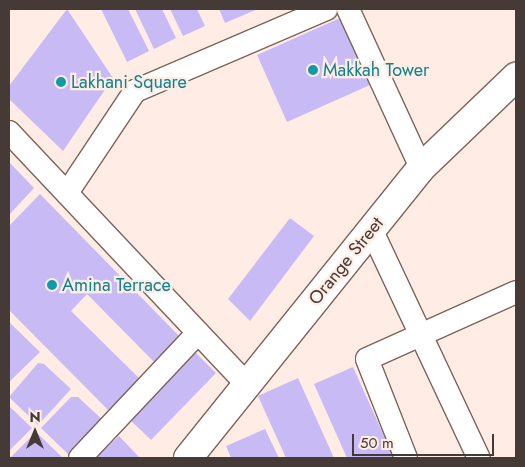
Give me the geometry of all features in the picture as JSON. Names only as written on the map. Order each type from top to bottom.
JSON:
[{"type":"street","points":[[66,193],[135,92],[326,9]]},
{"type":"street","points":[[348,9],[421,168]]},
{"type":"street","name":"Orange Street","points":[[188,458],[421,168],[516,76]]},
{"type":"street","points":[[9,132],[247,384]]},
{"type":"street","points":[[371,229],[479,458]]},
{"type":"street","points":[[406,458],[367,359],[421,333],[516,292]]},
{"type":"street","points":[[80,458],[198,333]]},
{"type":"building","name":"Lakhani Square","points":[[67,9],[113,78],[63,151],[9,99],[9,86]]},
{"type":"building","points":[[101,9],[128,9],[149,51],[127,62]]},
{"type":"building","points":[[135,9],[162,9],[176,38],[154,49]]},
{"type":"building","points":[[170,9],[197,9],[205,26],[183,36]]},
{"type":"building","points":[[219,9],[258,9],[225,23]]},
{"type":"building","name":"Makkah Tower","points":[[340,18],[370,85],[287,122],[257,55]]},
{"type":"building","points":[[9,162],[34,188],[9,215]]},
{"type":"building","points":[[40,194],[181,338],[156,364],[87,294],[71,311],[141,380],[110,412],[9,310],[9,226]]},
{"type":"building","points":[[290,218],[314,236],[250,321],[228,299]]},
{"type":"building","points":[[9,322],[40,352],[9,382]]},
{"type":"building","points":[[193,350],[216,373],[151,440],[127,417]]},
{"type":"building","points":[[38,363],[44,364],[71,389],[38,425],[9,397]]},
{"type":"building","points":[[353,367],[394,458],[347,458],[314,384]]},
{"type":"building","points":[[298,378],[334,458],[286,458],[258,396]]},
{"type":"building","points":[[71,397],[78,397],[105,422],[72,458],[41,428]]},
{"type":"building","points":[[9,406],[32,428],[9,451]]},
{"type":"building","points":[[265,429],[279,458],[231,458],[226,446]]},
{"type":"building","points":[[36,432],[63,458],[10,458]]},
{"type":"building","points":[[119,436],[140,458],[96,458]]},
{"type":"place","name":"Makkah Tower","points":[[313,70]]},
{"type":"place","name":"Lakhani Square","points":[[61,82]]},
{"type":"place","name":"Amina Terrace","points":[[52,285]]}]
